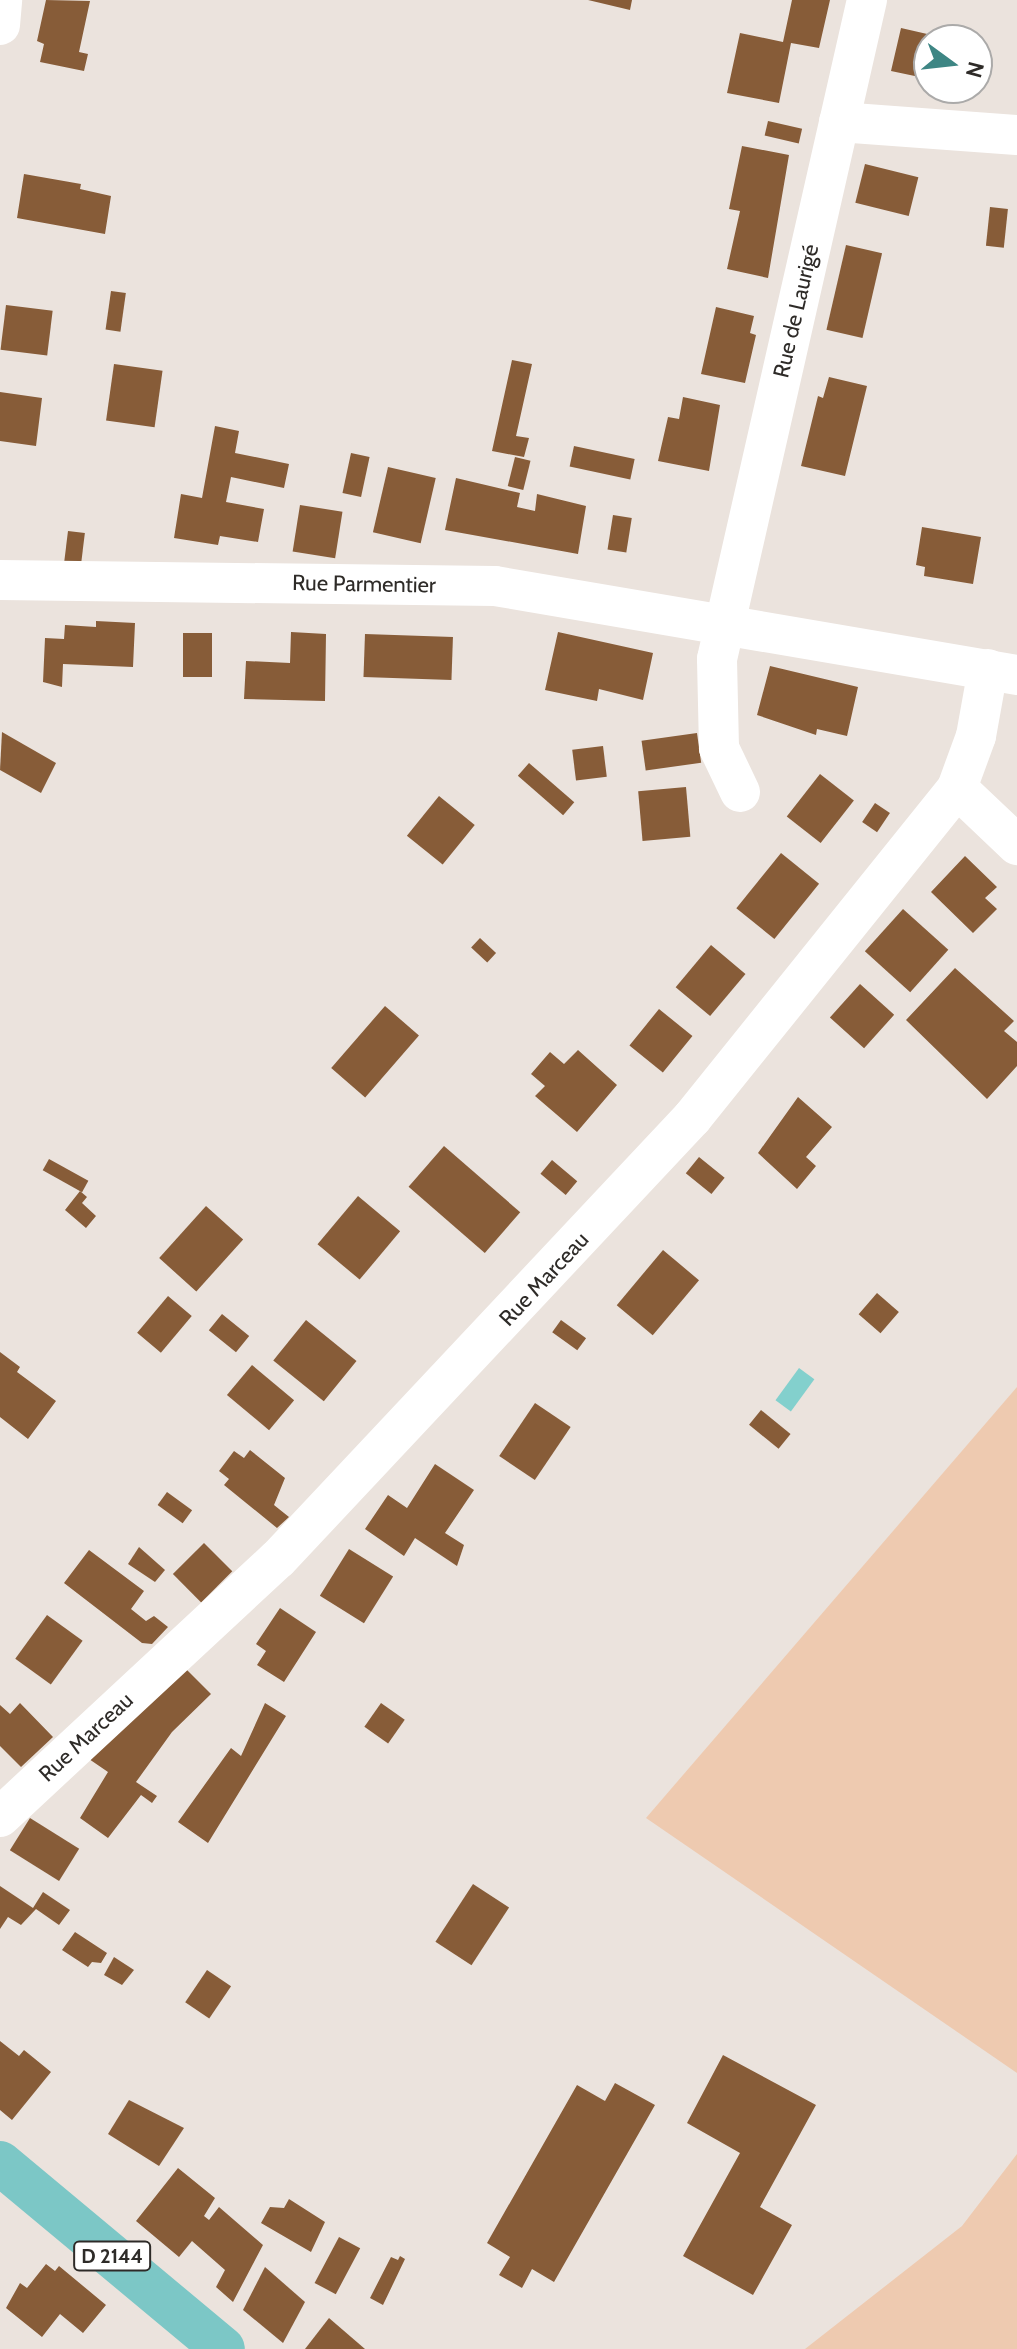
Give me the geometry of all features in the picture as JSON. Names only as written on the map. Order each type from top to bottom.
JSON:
[{"type":"main road","name":"D 2144","points":[[0,2163],[223,2349]]},
{"type":"street","points":[[0,25],[2,0]]},
{"type":"street","name":"Rue de Laurigé","points":[[726,622],[867,0]]},
{"type":"street","points":[[839,122],[1017,135]]},
{"type":"street","name":"Rue Parmentier","points":[[0,580],[495,586],[726,622],[1002,672]]},
{"type":"street","points":[[726,622],[717,659],[719,748],[740,792]]},
{"type":"street","name":"Rue Marceau","points":[[0,1817],[278,1559],[639,1180],[957,788],[1002,672]]},
{"type":"street","points":[[957,788],[1017,845]]},
{"type":"shaded area","points":[[1017,1387],[1017,2073],[646,1818]]},
{"type":"shaded area","points":[[1017,2154],[1017,2349],[805,2349],[962,2226]]},
{"type":"water","points":[[799,1368],[814,1379],[791,1412],[775,1400]]},
{"type":"building","points":[[46,0],[90,1],[79,52],[88,54],[84,71],[40,62],[44,44],[37,41]]},
{"type":"building","points":[[588,0],[632,0],[630,10]]},
{"type":"building","points":[[792,0],[830,0],[819,48],[791,43],[779,103],[727,93],[740,33],[783,42]]},
{"type":"building","points":[[901,28],[913,31],[913,76],[891,71]]},
{"type":"building","points":[[768,121],[802,129],[799,143],[765,136]]},
{"type":"building","points":[[742,146],[789,155],[768,278],[727,269],[740,211],[729,209]]},
{"type":"building","points":[[865,164],[918,177],[909,216],[855,203]]},
{"type":"building","points":[[24,174],[81,184],[80,189],[111,196],[105,234],[17,218]]},
{"type":"building","points":[[990,207],[1008,209],[1004,248],[986,246]]},
{"type":"building","points":[[846,245],[882,253],[862,338],[826,330]]},
{"type":"building","points":[[111,291],[126,293],[120,332],[106,330]]},
{"type":"building","points":[[6,305],[53,311],[47,355],[1,350]]},
{"type":"building","points":[[716,307],[754,316],[750,333],[756,335],[745,383],[701,374]]},
{"type":"building","points":[[512,360],[532,364],[516,436],[529,438],[524,457],[492,451]]},
{"type":"building","points":[[114,364],[163,371],[155,427],[106,420]]},
{"type":"building","points":[[829,377],[867,386],[845,476],[801,466],[818,396],[823,398]]},
{"type":"building","points":[[0,392],[42,398],[36,446],[0,441]]},
{"type":"building","points":[[683,397],[720,405],[709,471],[658,461],[668,417],[679,419]]},
{"type":"building","points":[[215,426],[239,431],[235,453],[289,464],[284,488],[231,477],[226,502],[264,509],[258,542],[220,536],[218,545],[174,538],[181,494],[202,498]]},
{"type":"building","points":[[574,446],[635,459],[630,479],[570,467]]},
{"type":"building","points":[[351,453],[370,457],[361,497],[342,493]]},
{"type":"building","points":[[515,457],[531,461],[523,490],[508,486]]},
{"type":"building","points":[[388,467],[436,478],[421,543],[373,532]]},
{"type":"building","points":[[456,478],[520,493],[517,507],[535,511],[537,494],[586,506],[578,554],[445,530]]},
{"type":"building","points":[[300,505],[342,512],[335,558],[293,551]]},
{"type":"building","points":[[613,515],[632,518],[626,553],[608,550]]},
{"type":"building","points":[[922,527],[981,537],[973,584],[924,576],[925,567],[916,565]]},
{"type":"building","points":[[68,531],[85,533],[81,564],[64,562]]},
{"type":"building","points":[[96,621],[135,623],[133,667],[63,664],[62,687],[43,682],[45,638],[64,639],[65,625],[96,627]]},
{"type":"building","points":[[291,632],[326,634],[325,701],[244,699],[246,661],[290,663]]},
{"type":"building","points":[[558,632],[653,653],[643,700],[599,689],[597,701],[545,690]]},
{"type":"building","points":[[183,633],[212,633],[212,677],[183,677]]},
{"type":"building","points":[[365,634],[453,637],[451,680],[363,677]]},
{"type":"building","points":[[770,666],[858,687],[847,736],[817,729],[816,735],[757,715]]},
{"type":"building","points":[[2,732],[56,763],[41,793],[0,770]]},
{"type":"building","points":[[697,733],[701,763],[646,771],[642,741]]},
{"type":"building","points":[[603,746],[607,777],[576,781],[572,750]]},
{"type":"building","points":[[529,763],[574,802],[563,815],[518,776]]},
{"type":"building","points":[[820,774],[854,800],[821,843],[787,817]]},
{"type":"building","points":[[686,787],[690,837],[643,841],[638,791]]},
{"type":"building","points":[[439,796],[475,825],[443,865],[407,836]]},
{"type":"building","points":[[875,803],[890,813],[877,832],[862,822]]},
{"type":"building","points":[[781,853],[819,884],[774,939],[736,908]]},
{"type":"building","points":[[965,856],[997,887],[985,898],[997,909],[973,933],[931,892]]},
{"type":"building","points":[[903,909],[948,950],[910,992],[865,951]]},
{"type":"building","points":[[480,938],[496,953],[487,963],[471,948]]},
{"type":"building","points":[[711,945],[745,974],[710,1016],[676,987]]},
{"type":"building","points":[[955,968],[1014,1021],[1004,1031],[1017,1042],[1017,1066],[987,1099],[906,1020]]},
{"type":"building","points":[[860,984],[894,1015],[864,1048],[830,1017]]},
{"type":"building","points":[[385,1006],[419,1036],[365,1097],[331,1068]]},
{"type":"building","points":[[659,1009],[692,1036],[663,1073],[629,1046]]},
{"type":"building","points":[[578,1050],[617,1085],[577,1132],[535,1096],[545,1086],[531,1074],[550,1052],[564,1064]]},
{"type":"building","points":[[798,1097],[832,1127],[806,1157],[816,1166],[797,1189],[758,1153]]},
{"type":"building","points":[[444,1146],[520,1212],[485,1253],[409,1187]]},
{"type":"building","points":[[699,1157],[725,1178],[711,1194],[686,1173]]},
{"type":"building","points":[[49,1159],[88,1181],[82,1192],[43,1170]]},
{"type":"building","points":[[552,1160],[577,1181],[566,1195],[540,1174]]},
{"type":"building","points":[[80,1191],[87,1197],[82,1203],[96,1216],[86,1228],[65,1210]]},
{"type":"building","points":[[358,1196],[400,1231],[360,1280],[318,1244]]},
{"type":"building","points":[[206,1206],[243,1239],[196,1291],[159,1258]]},
{"type":"building","points":[[663,1250],[699,1280],[653,1335],[617,1305]]},
{"type":"building","points":[[877,1293],[899,1312],[881,1333],[859,1314]]},
{"type":"building","points":[[168,1296],[192,1316],[161,1353],[137,1333]]},
{"type":"building","points":[[222,1314],[249,1336],[236,1352],[209,1330]]},
{"type":"building","points":[[306,1320],[357,1361],[324,1401],[273,1360]]},
{"type":"building","points":[[561,1320],[586,1338],[577,1350],[552,1332]]},
{"type":"building","points":[[0,1352],[20,1367],[17,1372],[56,1401],[28,1439],[0,1417]]},
{"type":"building","points":[[252,1365],[294,1400],[269,1430],[227,1395]]},
{"type":"building","points":[[535,1403],[571,1427],[535,1480],[499,1456]]},
{"type":"building","points":[[761,1410],[791,1434],[779,1449],[749,1425]]},
{"type":"building","points":[[250,1450],[285,1478],[274,1505],[289,1517],[277,1528],[224,1485],[229,1479],[219,1471],[234,1451],[244,1458]]},
{"type":"building","points":[[435,1464],[474,1490],[445,1533],[464,1545],[457,1566],[415,1538],[404,1556],[365,1529],[388,1495],[407,1508]]},
{"type":"building","points":[[167,1492],[192,1510],[183,1523],[158,1505]]},
{"type":"building","points":[[204,1543],[232,1571],[201,1602],[173,1574]]},
{"type":"building","points":[[139,1547],[165,1570],[155,1582],[128,1564]]},
{"type":"building","points":[[349,1549],[393,1577],[364,1623],[320,1596]]},
{"type":"building","points":[[89,1550],[144,1591],[131,1609],[146,1621],[154,1616],[168,1627],[152,1644],[142,1643],[64,1583]]},
{"type":"building","points":[[280,1608],[316,1632],[284,1682],[257,1665],[266,1651],[256,1644]]},
{"type":"building","points":[[47,1615],[83,1641],[51,1685],[15,1659]]},
{"type":"building","points":[[185,1668],[211,1694],[172,1732],[136,1782],[157,1796],[152,1803],[141,1795],[108,1838],[80,1818],[108,1772],[89,1759]]},
{"type":"building","points":[[20,1703],[53,1737],[21,1767],[0,1746],[0,1705],[10,1714]]},
{"type":"building","points":[[265,1703],[286,1716],[208,1843],[178,1822],[231,1748],[241,1756]]},
{"type":"building","points":[[381,1703],[405,1720],[388,1743],[364,1727]]},
{"type":"building","points":[[30,1818],[79,1849],[59,1881],[10,1850]]},
{"type":"building","points":[[473,1884],[509,1907],[471,1965],[435,1942]]},
{"type":"building","points":[[0,1886],[33,1908],[43,1892],[70,1910],[59,1925],[36,1909],[21,1925],[8,1917],[0,1929]]},
{"type":"building","points":[[75,1932],[107,1953],[101,1963],[92,1962],[88,1967],[62,1950]]},
{"type":"building","points":[[114,1957],[134,1970],[122,1985],[104,1975]]},
{"type":"building","points":[[207,1970],[231,1986],[209,2019],[185,2002]]},
{"type":"building","points":[[0,2041],[19,2056],[24,2050],[51,2072],[12,2120],[0,2110]]},
{"type":"building","points":[[723,2055],[816,2105],[760,2207],[792,2225],[753,2295],[683,2256],[740,2153],[687,2123]]},
{"type":"building","points":[[615,2083],[655,2105],[554,2282],[532,2269],[522,2288],[499,2275],[510,2257],[487,2243],[577,2085],[605,2101]]},
{"type":"building","points":[[129,2100],[184,2128],[159,2166],[108,2134]]},
{"type":"building","points":[[178,2168],[215,2198],[204,2216],[209,2220],[219,2207],[263,2245],[233,2302],[216,2287],[225,2270],[192,2241],[179,2257],[136,2221]]},
{"type":"building","points":[[289,2199],[325,2222],[311,2252],[261,2223],[270,2207],[284,2208]]},
{"type":"building","points":[[339,2237],[360,2248],[336,2294],[315,2283]]},
{"type":"building","points":[[400,2256],[405,2259],[383,2305],[370,2298],[391,2257],[398,2260]]},
{"type":"building","points":[[46,2264],[55,2271],[59,2266],[106,2305],[83,2333],[60,2314],[42,2337],[6,2308],[20,2283],[27,2288]]},
{"type":"building","points":[[265,2267],[305,2302],[283,2343],[243,2310]]},
{"type":"building","points":[[329,2318],[365,2349],[305,2349]]}]
